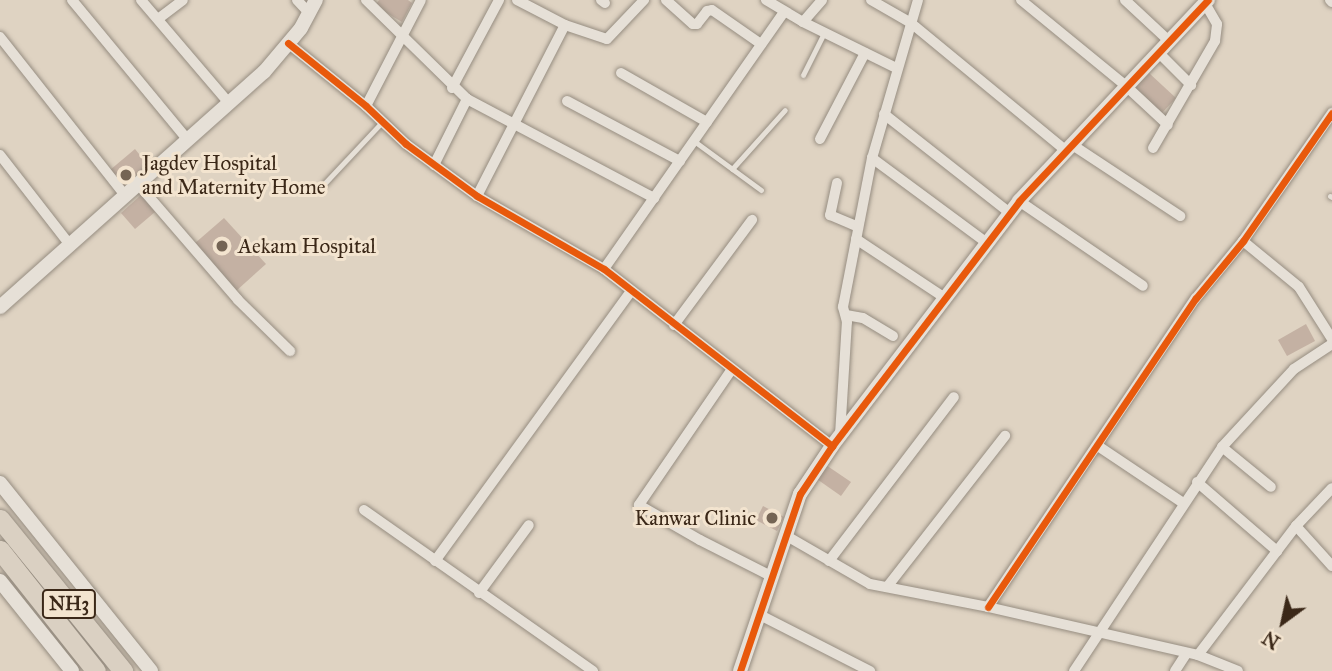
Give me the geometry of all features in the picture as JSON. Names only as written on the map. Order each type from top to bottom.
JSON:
[{"type":"highway","name":"NH3","points":[[0,519],[8,544],[96,671]]},
{"type":"highway","name":"NH3","points":[[8,544],[124,671]]},
{"type":"street","points":[[72,0],[188,139]]},
{"type":"street","points":[[141,0],[229,103]]},
{"type":"street","points":[[158,19],[183,0]]},
{"type":"street","points":[[297,0],[309,13]]},
{"type":"street","points":[[0,307],[264,72],[288,43],[316,0]]},
{"type":"street","points":[[366,0],[452,88],[467,99],[654,198]]},
{"type":"street","points":[[366,106],[421,0]]},
{"type":"street","points":[[452,88],[499,0]]},
{"type":"street","points":[[524,1],[565,26],[607,39],[644,0]]},
{"type":"street","points":[[666,0],[693,24],[712,10],[761,44]]},
{"type":"street","points":[[766,0],[824,33],[896,68]]},
{"type":"street","points":[[803,22],[822,0]]},
{"type":"street","points":[[871,0],[911,23],[1068,147],[1180,216]]},
{"type":"street","points":[[836,441],[846,315],[843,306],[872,158],[896,68],[918,0]]},
{"type":"street","points":[[1021,0],[1126,86],[1168,125]]},
{"type":"street","points":[[1125,0],[1169,41]]},
{"type":"street","points":[[740,671],[800,494],[836,441],[1014,207],[1206,1],[1218,32],[1191,85],[1153,148]]},
{"type":"street","points":[[604,270],[784,12]]},
{"type":"street","points":[[477,196],[565,26]]},
{"type":"street","points":[[0,37],[125,195]]},
{"type":"street","points":[[288,43],[434,165],[477,196],[604,270],[732,369],[836,441]]},
{"type":"street","points":[[1158,52],[1191,85]]},
{"type":"street","points":[[820,139],[865,53]]},
{"type":"street","points":[[621,73],[707,122]]},
{"type":"street","points":[[434,165],[467,99]]},
{"type":"street","points":[[568,101],[680,161]]},
{"type":"street","points":[[988,607],[1196,298],[1243,241],[1332,113]]},
{"type":"street","points":[[884,114],[1014,207],[1143,286]]},
{"type":"street","points":[[872,158],[987,243]]},
{"type":"street","points":[[1,159],[69,245]]},
{"type":"street","points":[[837,183],[830,215],[858,227]]},
{"type":"street","points":[[138,184],[238,300],[290,351]]},
{"type":"street","points":[[674,325],[752,220]]},
{"type":"street","points":[[856,239],[945,298]]},
{"type":"street","points":[[1074,671],[1222,447],[1294,369],[1332,342],[1299,287],[1243,241]]},
{"type":"street","points":[[435,561],[631,290]]},
{"type":"street","points":[[846,315],[863,318],[893,336]]},
{"type":"street","points":[[732,369],[639,505],[771,576]]},
{"type":"street","points":[[829,561],[954,397]]},
{"type":"street","points":[[887,587],[1005,436]]},
{"type":"street","points":[[1098,446],[1183,503]]},
{"type":"street","points":[[1222,447],[1271,487]]},
{"type":"street","points":[[1197,482],[1277,551]]},
{"type":"street","points":[[0,483],[151,671]]},
{"type":"street","points":[[1175,671],[1192,654],[1296,526],[1332,488]]},
{"type":"street","points":[[364,510],[593,671]]},
{"type":"street","points":[[479,593],[529,525]]},
{"type":"street","points":[[1296,526],[1332,566]]},
{"type":"street","points":[[785,535],[865,583],[988,607],[1192,654],[1238,671]]},
{"type":"street","points":[[0,581],[67,669]]},
{"type":"street","points":[[758,614],[870,671]]},
{"type":"lane","points":[[803,75],[824,33]]},
{"type":"lane","points":[[732,169],[785,110]]},
{"type":"lane","points":[[324,184],[382,122]]},
{"type":"lane","points":[[694,141],[761,190]]},
{"type":"building","points":[[379,0],[408,0],[412,3],[402,22],[375,6]]},
{"type":"building","points":[[1149,73],[1176,98],[1161,114],[1134,88]]},
{"type":"building","points":[[135,149],[148,165],[124,186],[110,170]]},
{"type":"building","points":[[141,195],[155,212],[135,229],[121,213]]},
{"type":"building","points":[[224,218],[266,264],[236,291],[194,244]]},
{"type":"building","points":[[1306,324],[1315,341],[1287,356],[1278,340]]},
{"type":"building","points":[[823,463],[851,482],[841,496],[814,477]]},
{"type":"building","points":[[763,506],[784,517],[777,531],[756,520]]},
{"type":"cycle path","points":[[740,671],[800,494],[832,446],[1019,201],[1208,0]]},
{"type":"cycle path","points":[[288,43],[366,106],[406,144],[477,196],[604,269],[832,446]]},
{"type":"cycle path","points":[[988,607],[1196,298],[1243,241],[1332,113]]},
{"type":"place","name":"Jagdev Hospital and Maternity Home","points":[[126,175]]},
{"type":"place","name":"Aekam Hospital","points":[[222,246]]},
{"type":"place","name":"Kanwar Clinic","points":[[772,518]]}]
